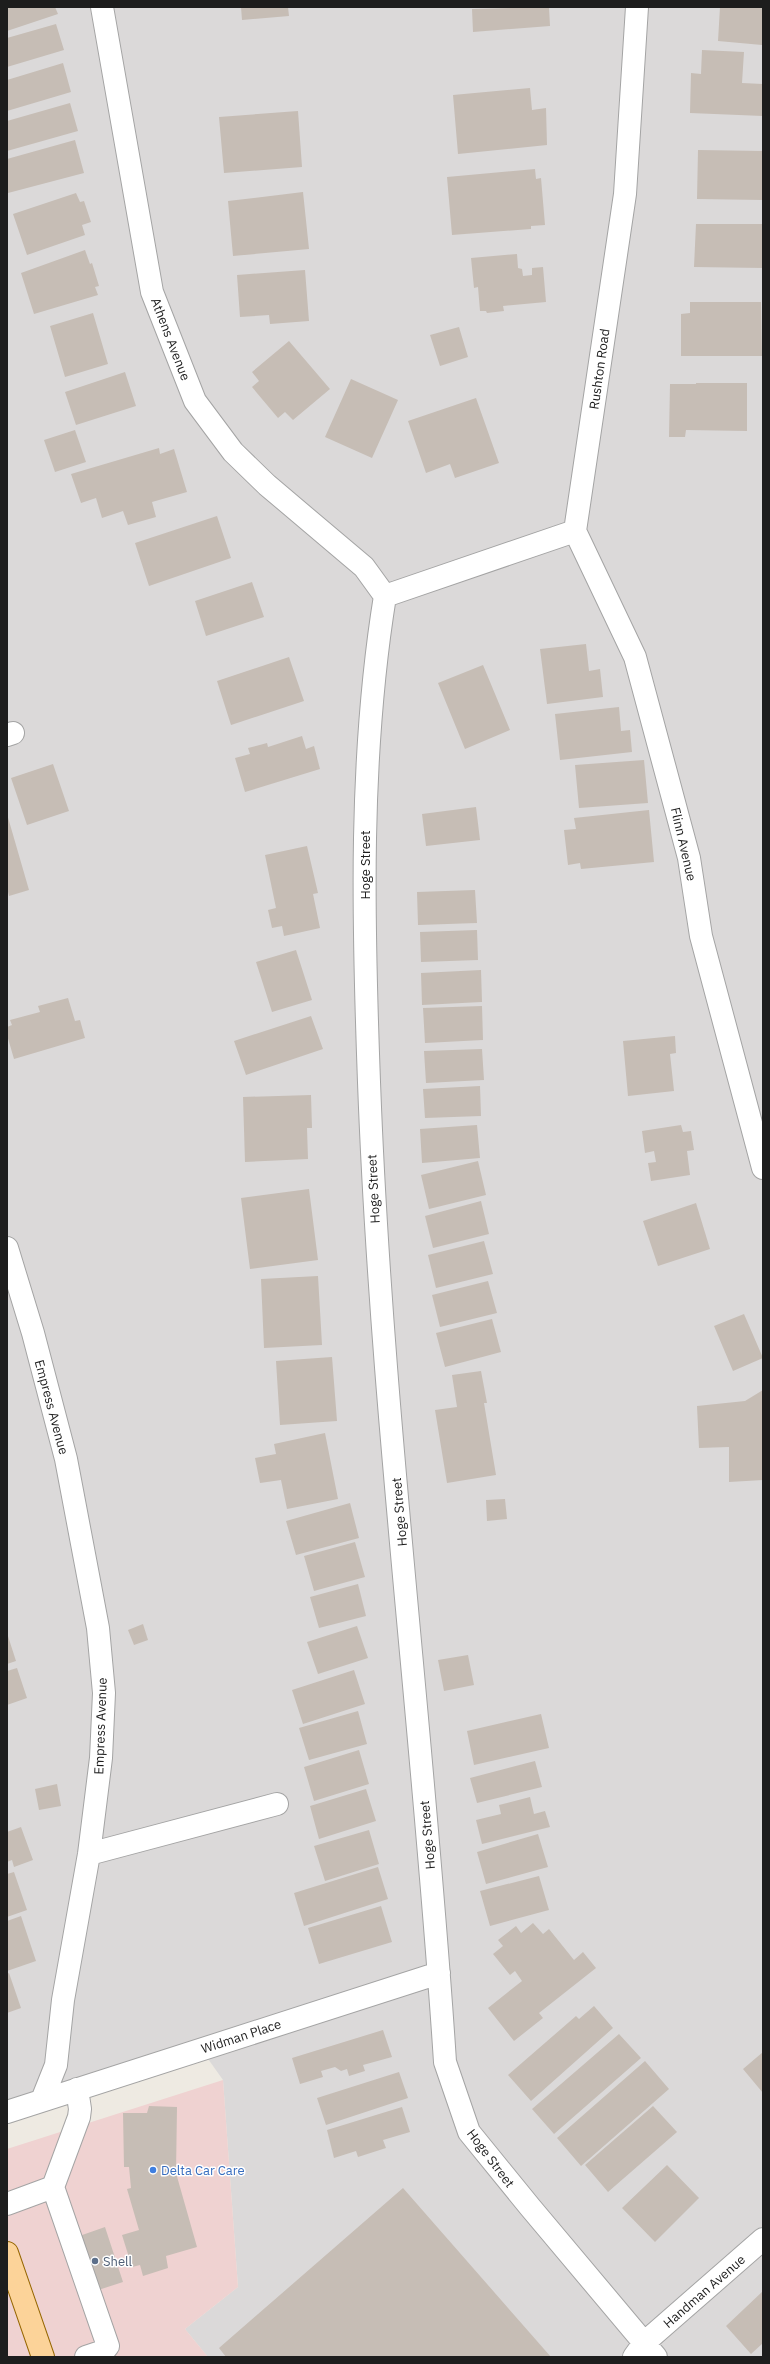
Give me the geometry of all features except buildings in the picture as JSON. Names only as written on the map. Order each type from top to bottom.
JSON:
[{"type":"main road","points":[[7,2253],[43,2357]]},
{"type":"street","name":"Athens Avenue","points":[[102,7],[152,292],[195,402],[233,452],[267,485],[364,567],[385,596]]},
{"type":"street","name":"Rushton Road","points":[[575,531],[625,194],[637,7]]},
{"type":"street","points":[[385,596],[575,531]]},
{"type":"street","name":"Flinn Avenue","points":[[575,531],[635,657],[689,858],[701,936],[763,1168]]},
{"type":"street","name":"Hoge Street","points":[[385,596],[372,700],[364,828],[366,1006],[374,1216],[439,1973],[445,2062],[469,2132],[645,2352]]},
{"type":"street","name":"Empress Avenue","points":[[7,1248],[34,1333],[66,1459],[98,1628],[104,1693],[101,1758],[89,1854],[63,2000],[56,2065],[42,2100]]},
{"type":"street","points":[[89,1854],[278,1804]]},
{"type":"street","name":"Widman Place","points":[[42,2100],[439,1973]]},
{"type":"street","points":[[77,2089],[80,2109],[79,2117],[53,2186],[108,2346],[104,2350],[86,2357]]},
{"type":"street","points":[[7,2112],[42,2100]]},
{"type":"street","points":[[7,2204],[53,2186]]},
{"type":"street","name":"Handman Avenue","points":[[645,2352],[763,2240]]},
{"type":"shaded area","points":[[7,7],[763,7],[763,2357],[208,2357],[185,2329],[238,2287],[223,2080],[201,2049],[7,2111]]},
{"type":"shaded area","points":[[223,2080],[238,2287],[185,2329],[208,2357],[7,2357],[7,2149]]},
{"type":"place","name":"Delta Car Care","points":[[153,2170]]},
{"type":"place","name":"Shell","points":[[95,2261]]}]
